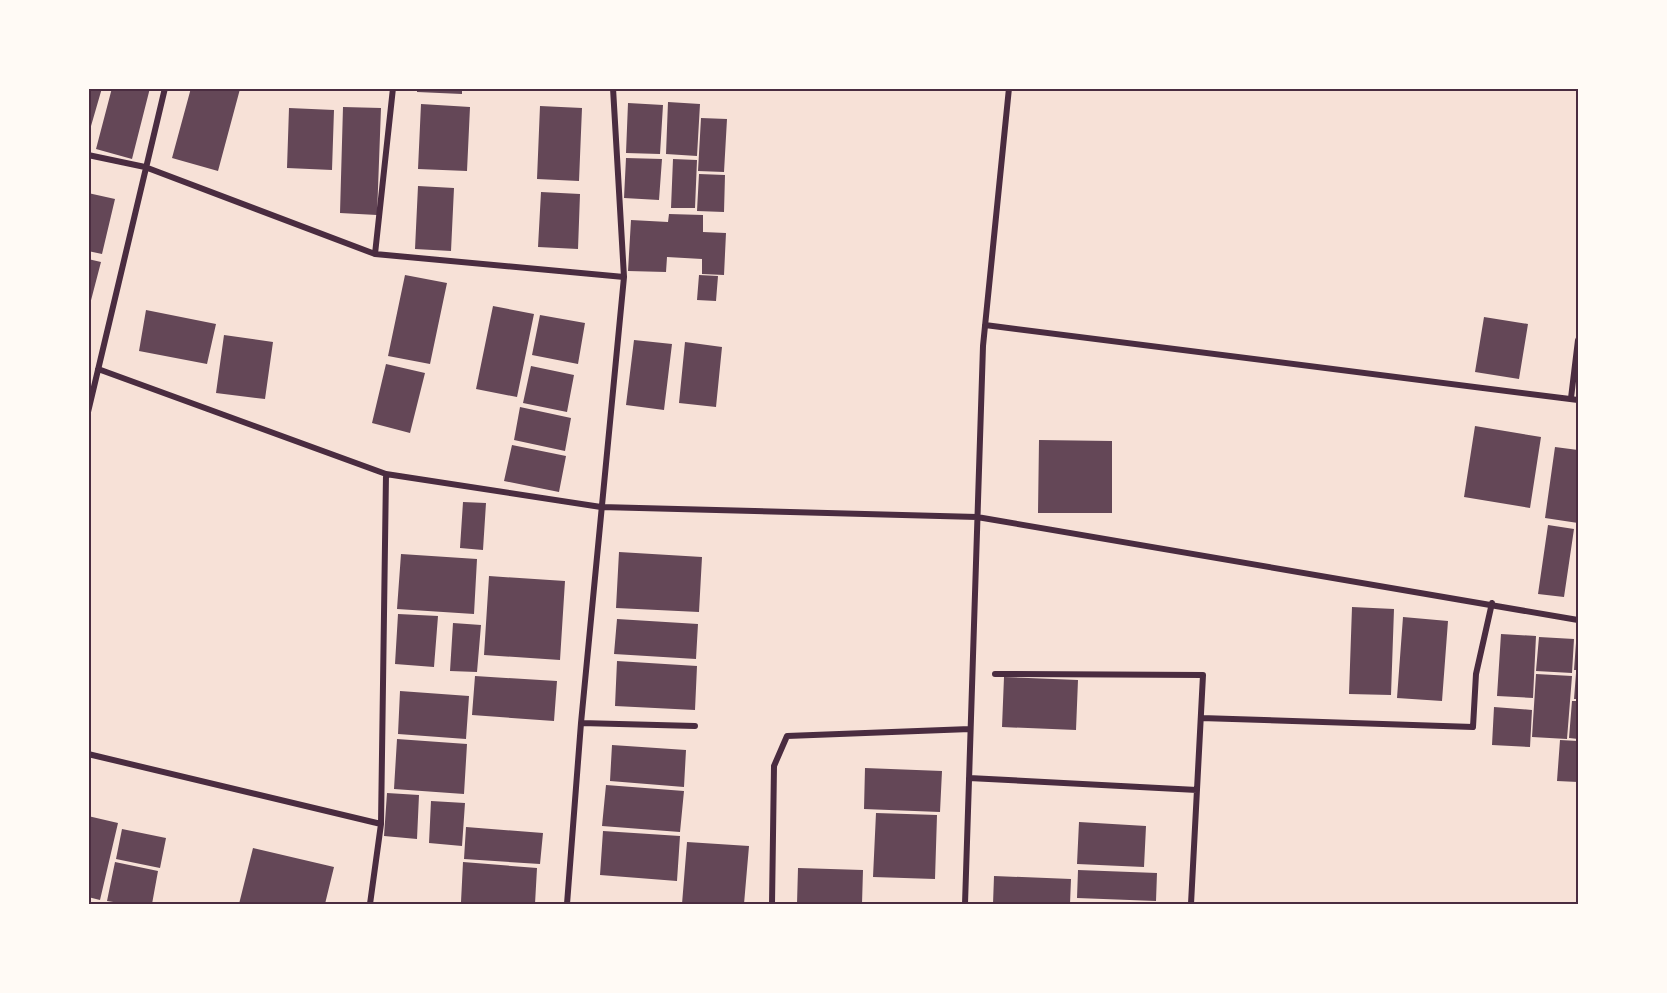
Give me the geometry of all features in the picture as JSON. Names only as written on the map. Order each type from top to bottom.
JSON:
[{"type":"street","points":[[88,412],[165,88]]},
{"type":"street","points":[[375,254],[393,88]]},
{"type":"street","points":[[567,904],[581,723],[624,277],[613,88]]},
{"type":"street","points":[[965,904],[985,325],[1009,88]]},
{"type":"street","points":[[88,155],[145,167],[375,254],[624,277]]},
{"type":"street","points":[[985,325],[1578,400]]},
{"type":"street","points":[[1571,398],[1578,340]]},
{"type":"street","points":[[98,369],[386,474],[601,507],[977,517],[1492,603],[1578,620]]},
{"type":"street","points":[[370,904],[381,824],[386,474]]},
{"type":"street","points":[[1201,718],[1473,727],[1476,674],[1492,603]]},
{"type":"street","points":[[996,674],[1203,675],[1191,904]]},
{"type":"street","points":[[581,723],[695,726]]},
{"type":"street","points":[[772,904],[774,766],[787,736],[970,729]]},
{"type":"street","points":[[88,754],[381,824]]},
{"type":"street","points":[[969,778],[1197,790]]},
{"type":"building","points":[[88,88],[102,88],[89,133],[88,133]]},
{"type":"building","points":[[112,88],[150,88],[132,159],[96,149]]},
{"type":"building","points":[[191,88],[240,89],[218,171],[172,158]]},
{"type":"building","points":[[417,88],[462,88],[462,94],[417,92]]},
{"type":"building","points":[[668,102],[700,104],[697,156],[666,154]]},
{"type":"building","points":[[628,103],[663,105],[660,154],[626,153]]},
{"type":"building","points":[[421,104],[470,107],[467,171],[418,169]]},
{"type":"building","points":[[540,106],[582,108],[579,181],[537,179]]},
{"type":"building","points":[[343,107],[381,108],[377,215],[340,213]]},
{"type":"building","points":[[289,108],[334,110],[332,170],[287,168]]},
{"type":"building","points":[[701,118],[727,119],[724,172],[698,171]]},
{"type":"building","points":[[626,158],[662,159],[659,200],[624,198]]},
{"type":"building","points":[[673,159],[697,160],[695,208],[671,208]]},
{"type":"building","points":[[699,174],[725,175],[724,212],[697,211]]},
{"type":"building","points":[[418,186],[454,188],[451,251],[415,249]]},
{"type":"building","points":[[541,192],[580,194],[578,249],[538,247]]},
{"type":"building","points":[[88,193],[115,199],[102,254],[88,251]]},
{"type":"building","points":[[669,214],[703,215],[703,232],[726,233],[724,275],[702,274],[702,259],[667,257],[666,272],[628,271],[631,220],[668,222]]},
{"type":"building","points":[[88,259],[101,262],[89,308],[88,308]]},
{"type":"building","points":[[405,275],[447,283],[430,364],[388,356]]},
{"type":"building","points":[[699,275],[718,276],[716,301],[697,300]]},
{"type":"building","points":[[493,306],[534,314],[517,397],[476,389]]},
{"type":"building","points":[[146,310],[216,324],[207,364],[139,351]]},
{"type":"building","points":[[540,315],[585,323],[578,364],[532,355]]},
{"type":"building","points":[[1484,317],[1528,324],[1519,379],[1475,372]]},
{"type":"building","points":[[224,335],[273,342],[265,399],[216,393]]},
{"type":"building","points":[[634,340],[672,344],[664,410],[626,405]]},
{"type":"building","points":[[685,342],[722,347],[716,407],[679,403]]},
{"type":"building","points":[[386,364],[425,373],[410,433],[372,423]]},
{"type":"building","points":[[531,366],[574,375],[567,412],[523,403]]},
{"type":"building","points":[[520,407],[571,418],[565,451],[514,440]]},
{"type":"building","points":[[1475,426],[1541,437],[1530,508],[1464,497]]},
{"type":"building","points":[[1039,440],[1112,441],[1112,513],[1038,513]]},
{"type":"building","points":[[512,445],[566,456],[559,492],[504,481]]},
{"type":"building","points":[[1555,447],[1578,450],[1578,523],[1545,518]]},
{"type":"building","points":[[463,502],[486,503],[483,550],[460,548]]},
{"type":"building","points":[[1548,525],[1574,529],[1564,597],[1538,594]]},
{"type":"building","points":[[619,552],[702,557],[699,612],[616,608]]},
{"type":"building","points":[[401,554],[477,559],[474,614],[397,609]]},
{"type":"building","points":[[489,576],[565,581],[560,660],[484,655]]},
{"type":"building","points":[[1352,607],[1394,609],[1391,695],[1349,694]]},
{"type":"building","points":[[398,614],[438,616],[434,667],[395,664]]},
{"type":"building","points":[[1403,617],[1448,621],[1442,701],[1397,698]]},
{"type":"building","points":[[617,619],[698,624],[696,659],[614,654]]},
{"type":"building","points":[[453,623],[481,625],[477,672],[450,671]]},
{"type":"building","points":[[1501,634],[1536,636],[1533,698],[1497,696]]},
{"type":"building","points":[[1539,637],[1574,639],[1572,673],[1536,671]]},
{"type":"building","points":[[1576,643],[1578,644],[1578,670],[1574,670]]},
{"type":"building","points":[[617,661],[697,666],[695,710],[615,706]]},
{"type":"building","points":[[1576,673],[1578,673],[1578,699],[1574,699]]},
{"type":"building","points":[[1536,674],[1572,676],[1567,739],[1532,737]]},
{"type":"building","points":[[475,676],[557,681],[554,721],[472,715]]},
{"type":"building","points":[[1004,677],[1078,680],[1076,730],[1002,727]]},
{"type":"building","points":[[400,691],[469,696],[466,739],[398,734]]},
{"type":"building","points":[[1572,701],[1578,701],[1578,739],[1569,738]]},
{"type":"building","points":[[1494,707],[1532,710],[1530,747],[1492,745]]},
{"type":"building","points":[[397,739],[467,744],[464,794],[394,789]]},
{"type":"building","points":[[1560,740],[1578,741],[1578,782],[1557,781]]},
{"type":"building","points":[[612,745],[686,750],[684,787],[610,781]]},
{"type":"building","points":[[865,768],[942,771],[940,812],[864,809]]},
{"type":"building","points":[[606,785],[684,791],[680,832],[602,826]]},
{"type":"building","points":[[387,793],[419,795],[417,839],[384,836]]},
{"type":"building","points":[[431,801],[465,803],[462,846],[429,843]]},
{"type":"building","points":[[876,813],[937,815],[935,879],[873,877]]},
{"type":"building","points":[[88,816],[118,823],[100,900],[88,897]]},
{"type":"building","points":[[1079,822],[1146,826],[1144,867],[1077,864]]},
{"type":"building","points":[[466,827],[543,833],[540,864],[464,859]]},
{"type":"building","points":[[122,829],[166,838],[160,868],[116,859]]},
{"type":"building","points":[[603,831],[680,836],[677,881],[600,875]]},
{"type":"building","points":[[687,842],[749,846],[744,904],[682,904]]},
{"type":"building","points":[[253,848],[334,867],[325,904],[239,904]]},
{"type":"building","points":[[115,862],[158,871],[152,904],[107,901]]},
{"type":"building","points":[[463,862],[537,868],[535,904],[461,902]]},
{"type":"building","points":[[798,868],[863,870],[862,904],[797,904]]},
{"type":"building","points":[[1078,870],[1157,873],[1156,901],[1077,898]]},
{"type":"building","points":[[994,876],[1071,879],[1070,904],[993,904]]}]
